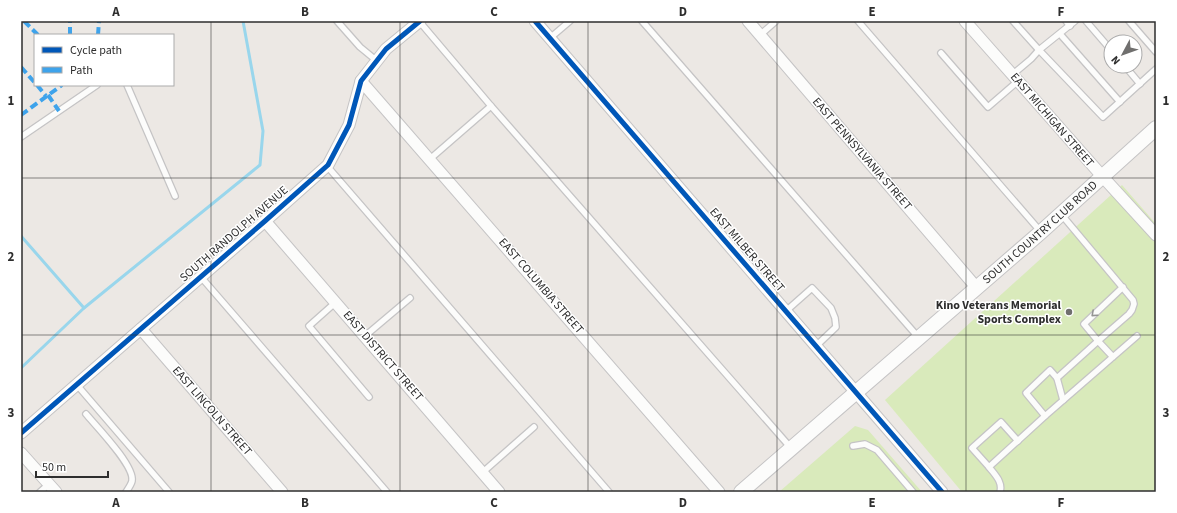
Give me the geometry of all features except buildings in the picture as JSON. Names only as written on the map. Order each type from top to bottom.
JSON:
[{"type":"street","name":"SOUTH RANDOLPH AVENUE","points":[[21,433],[327,166],[349,125],[362,81],[386,49],[419,21]]},
{"type":"street","name":"EAST MILBER STREET","points":[[535,21],[942,492]]},
{"type":"street","name":"EAST PENNSYLVANIA STREET","points":[[748,21],[976,287]]},
{"type":"street","name":"EAST MICHIGAN STREET","points":[[965,21],[1156,235]]},
{"type":"street","name":"EAST COLUMBIA STREET","points":[[362,81],[719,492]]},
{"type":"street","name":"SOUTH COUNTRY CLUB ROAD","points":[[741,492],[1041,232],[1156,128]]},
{"type":"street","name":"EAST DISTRICT STREET","points":[[265,221],[500,492]]},
{"type":"street","name":"EAST LINCOLN STREET","points":[[141,329],[282,492]]},
{"type":"street","points":[[21,452],[52,488]]},
{"type":"lane","points":[[337,21],[360,48],[377,61]]},
{"type":"lane","points":[[419,21],[491,106],[791,448]]},
{"type":"lane","points":[[550,38],[570,21]]},
{"type":"lane","points":[[642,21],[919,339]]},
{"type":"lane","points":[[760,35],[776,21]]},
{"type":"lane","points":[[858,21],[1041,232]]},
{"type":"lane","points":[[1013,21],[1103,117],[1156,69]]},
{"type":"lane","points":[[941,53],[988,107],[1039,50],[1060,34],[1068,23],[1075,21]]},
{"type":"lane","points":[[1086,21],[1103,41]]},
{"type":"lane","points":[[1129,21],[1156,52]]},
{"type":"lane","points":[[1060,34],[1120,102]]},
{"type":"lane","points":[[1132,74],[1140,84]]},
{"type":"lane","points":[[21,137],[96,86]]},
{"type":"lane","points":[[127,86],[175,196]]},
{"type":"lane","points":[[430,159],[491,106]]},
{"type":"lane","points":[[327,166],[608,492]]},
{"type":"lane","points":[[1058,378],[1129,314],[1134,304],[1133,300],[1123,287],[1061,214]]},
{"type":"lane","points":[[201,277],[387,492]]},
{"type":"lane","points":[[1113,357],[1084,324],[1123,287]]},
{"type":"lane","points":[[786,311],[812,288],[831,308],[836,327],[816,346]]},
{"type":"lane","points":[[365,336],[410,298]]},
{"type":"lane","points":[[336,302],[309,326],[369,397]]},
{"type":"lane","points":[[989,467],[1137,336]]},
{"type":"lane","points":[[1045,416],[1026,393],[1050,370],[1058,378],[1064,400]]},
{"type":"lane","points":[[77,385],[169,492]]},
{"type":"lane","points":[[86,414],[124,459],[132,474],[132,482],[126,492]]},
{"type":"lane","points":[[1000,492],[1001,484],[989,467],[972,448],[1001,422],[1018,441]]},
{"type":"lane","points":[[483,472],[534,427]]},
{"type":"lane","points":[[854,446],[865,444],[877,450],[913,492]]},
{"type":"lane","points":[[40,492],[52,488]]},
{"type":"green space","name":"Kino Veterans Memorial Sports Complex","points":[[1122,185],[1156,224],[1156,492],[962,492],[885,400]]},
{"type":"green space","points":[[855,426],[868,430],[922,492],[779,492]]},
{"type":"waterway","points":[[84,308],[260,165],[263,131],[243,21]]},
{"type":"waterway","points":[[21,236],[84,308],[21,368]]},
{"type":"marked path","points":[[24,21],[37,34]]},
{"type":"marked path","points":[[70,21],[70,34]]},
{"type":"marked path","points":[[98,34],[99,21]]},
{"type":"marked path","points":[[21,67],[34,82]]},
{"type":"marked path","points":[[38,86],[46,96]]},
{"type":"marked path","points":[[21,115],[61,86]]},
{"type":"marked path","points":[[48,95],[59,111]]},
{"type":"cycle path","points":[[21,433],[328,165],[349,125],[361,81],[386,49],[420,21]]},
{"type":"cycle path","points":[[535,21],[942,492]]},
{"type":"place","name":"Kino Veterans Memorial Sports Complex","points":[[1069,312]]}]
